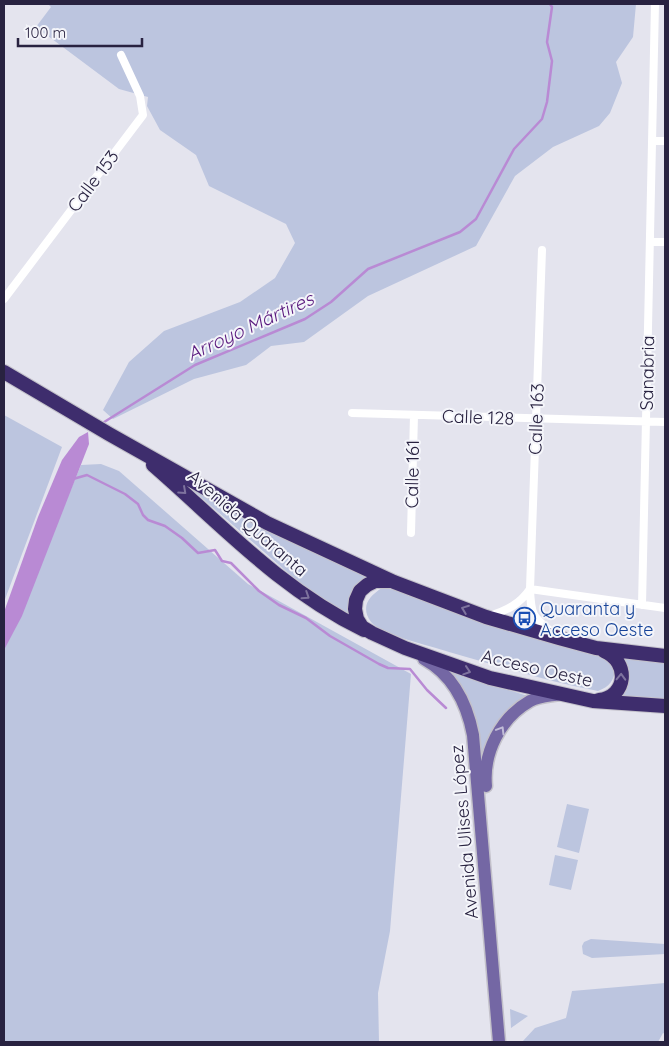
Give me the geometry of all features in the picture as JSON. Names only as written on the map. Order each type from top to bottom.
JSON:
[{"type":"highway","name":"Avenida Quaranta","points":[[4,372],[133,448],[267,523],[394,582]]},
{"type":"highway","name":"Avenida Quaranta","points":[[133,448],[256,560],[294,588],[322,607],[405,648]]},
{"type":"highway","points":[[372,633],[362,627],[357,619],[354,609],[356,600],[360,591],[367,584],[385,580],[394,582]]},
{"type":"highway","name":"Acceso Oeste","points":[[394,582],[486,617],[559,638],[596,648],[665,656]]},
{"type":"highway","name":"Acceso Oeste","points":[[405,648],[490,678],[560,694],[593,701],[665,706]]},
{"type":"highway","points":[[593,701],[610,698],[616,692],[622,677],[618,660],[612,654],[596,648]]},
{"type":"main road","name":"Avenida Ulises López","points":[[405,648],[436,665],[446,676],[465,703],[470,722],[477,776],[499,1042]]},
{"type":"main road","name":"Avenida Ulises López","points":[[506,1042],[485,776],[486,767],[496,737],[508,719],[531,700],[560,694]]},
{"type":"street","name":"Sanabria","points":[[642,605],[655,4]]},
{"type":"street","name":"Calle 153","points":[[4,299],[144,115],[140,96],[121,55]]},
{"type":"street","points":[[652,140],[665,141]]},
{"type":"street","points":[[650,242],[665,242]]},
{"type":"street","name":"Calle 163","points":[[542,250],[530,589],[531,610],[537,620],[559,638]]},
{"type":"street","name":"Calle 128","points":[[352,413],[665,422]]},
{"type":"street","name":"Calle 161","points":[[411,533],[414,415]]},
{"type":"street","points":[[486,617],[504,612],[524,598],[530,589],[665,608]]},
{"type":"shaded area","points":[[48,4],[636,4],[633,37],[616,62],[622,83],[610,113],[599,126],[553,147],[515,176],[476,246],[368,296],[304,342],[271,346],[246,365],[194,379],[113,419],[103,410],[129,362],[164,331],[240,302],[275,278],[295,243],[286,224],[209,186],[196,155],[160,130],[147,106],[148,97],[119,89],[36,27],[51,7]]},
{"type":"shaded area","points":[[4,415],[62,447],[4,602]]},
{"type":"shaded area","points":[[88,432],[89,444],[22,616],[4,650],[4,612],[38,517],[62,460],[79,437]]},
{"type":"shaded area","points":[[101,464],[119,471],[248,584],[411,674],[390,931],[378,993],[379,1042],[4,1042],[4,649],[81,465]]},
{"type":"shaded area","points":[[181,480],[293,543],[373,579],[350,616],[302,585]]},
{"type":"shaded area","points":[[382,588],[397,590],[603,656],[615,668],[613,679],[608,685],[598,691],[523,673],[396,636],[371,622],[366,611],[370,598]]},
{"type":"shaded area","points":[[615,655],[665,658],[665,703],[613,698],[619,693]]},
{"type":"shaded area","points":[[452,672],[528,696],[504,716],[483,774],[501,1042],[474,712]]},
{"type":"shaded area","points":[[567,804],[589,809],[579,853],[557,847]]},
{"type":"shaded area","points":[[555,855],[578,860],[571,890],[549,885]]},
{"type":"shaded area","points":[[591,939],[665,944],[665,954],[592,958],[583,954],[582,946],[584,942]]},
{"type":"shaded area","points":[[665,983],[665,1034],[663,1033],[658,1042],[522,1042],[535,1028],[566,1018],[572,991]]},
{"type":"shaded area","points":[[510,1009],[528,1016],[511,1028]]},
{"type":"waterway","name":"Arroyo Mártires","points":[[101,424],[195,365],[305,319],[331,302],[368,269],[460,232],[476,219],[514,149],[542,119],[547,102],[552,61],[547,42],[552,7],[550,4]]},
{"type":"waterway","points":[[73,479],[87,475],[125,494],[138,504],[143,515],[148,520],[165,526],[198,553],[215,550],[222,561],[231,563],[259,591],[279,605],[306,618],[330,636],[379,664],[388,668],[410,669],[427,690],[446,708]]},
{"type":"place","name":"Quaranta y Acceso Oeste","points":[[524,618]]}]
